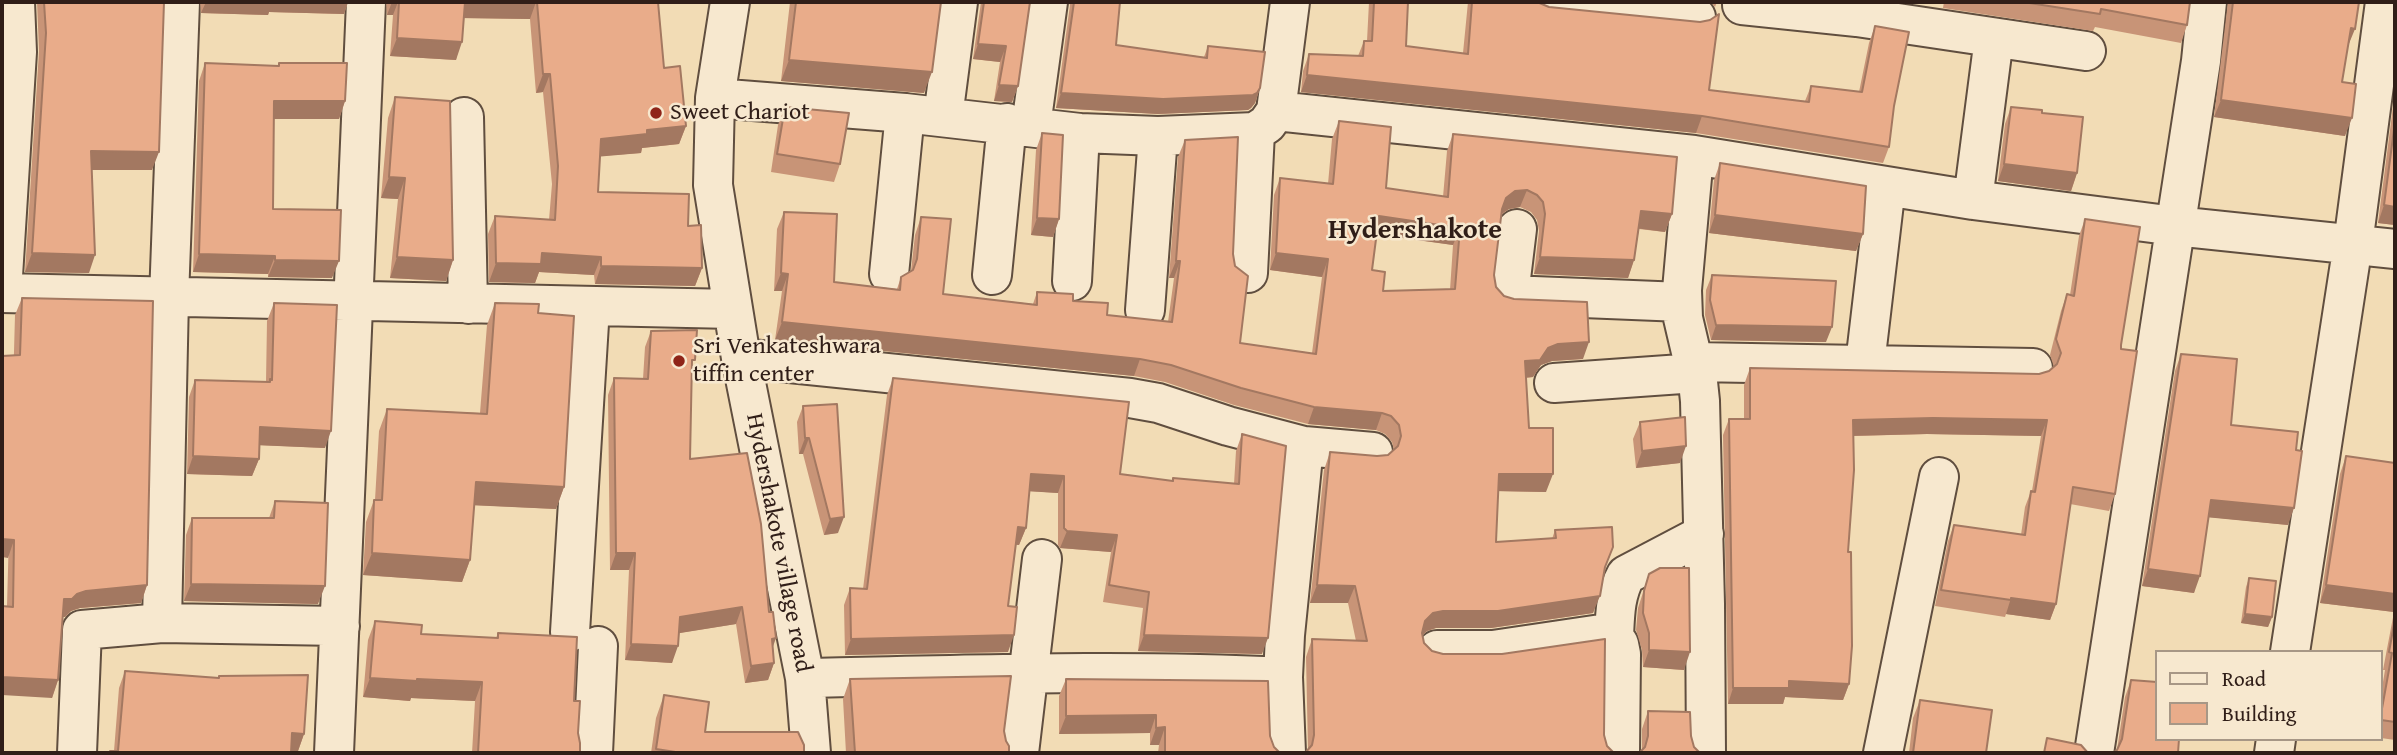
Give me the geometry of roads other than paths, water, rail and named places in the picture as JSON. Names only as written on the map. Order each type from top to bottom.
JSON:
[{"type":"street","points":[[15,2],[18,52],[6,135],[2,293],[733,309]]},
{"type":"street","points":[[162,624],[169,298],[180,2]]},
{"type":"street","points":[[334,753],[366,2]]},
{"type":"street","name":"Hydershakote village road","points":[[730,2],[715,99],[713,185],[741,358],[805,678],[811,753]]},
{"type":"street","points":[[943,117],[958,2]]},
{"type":"street","points":[[992,275],[1019,125],[1048,2]]},
{"type":"street","points":[[1248,274],[1266,122],[1290,2]]},
{"type":"street","points":[[1545,2],[1696,17]]},
{"type":"street","points":[[2094,753],[2201,61],[2207,2]]},
{"type":"street","points":[[2290,650],[2353,244],[2385,2]]},
{"type":"street","points":[[1742,5],[1858,10],[1994,38],[2086,51]]},
{"type":"street","points":[[1973,200],[1994,38]]},
{"type":"street","points":[[715,99],[905,113],[1080,133],[1158,136],[1266,122],[1694,155],[1973,200],[2395,250]]},
{"type":"street","points":[[889,274],[905,113]]},
{"type":"street","points":[[464,117],[468,304]]},
{"type":"street","points":[[1072,281],[1080,133]]},
{"type":"street","points":[[1145,310],[1158,136]]},
{"type":"street","points":[[1694,155],[1682,302],[1700,401],[1706,753]]},
{"type":"street","points":[[1866,364],[1886,186]]},
{"type":"street","points":[[1517,229],[1509,295],[1682,302]]},
{"type":"street","points":[[590,307],[584,639],[593,753]]},
{"type":"street","points":[[741,358],[1130,398],[1158,403],[1228,426],[1304,446],[1373,452]]},
{"type":"street","points":[[1554,383],[1695,367],[1866,364],[2033,368]]},
{"type":"street","points":[[1286,753],[1283,677],[1304,446]]},
{"type":"street","points":[[1883,753],[1939,478]]},
{"type":"street","points":[[1620,753],[1621,654],[1614,637],[1619,588],[1626,575],[1704,534]]},
{"type":"street","points":[[1019,753],[1042,559]]},
{"type":"street","points":[[77,753],[82,630],[162,624],[340,626]]},
{"type":"street","points":[[1437,650],[1493,650],[1601,634],[1614,637]]},
{"type":"street","points":[[805,678],[1029,673],[1283,677]]},
{"type":"place","name":"Sweet Chariot","points":[[656,113]]},
{"type":"place","name":"Sri Venkateshwara tiffin center","points":[[679,361]]},
{"type":"district","name":"Hydershakote","points":[[1415,231]]}]
